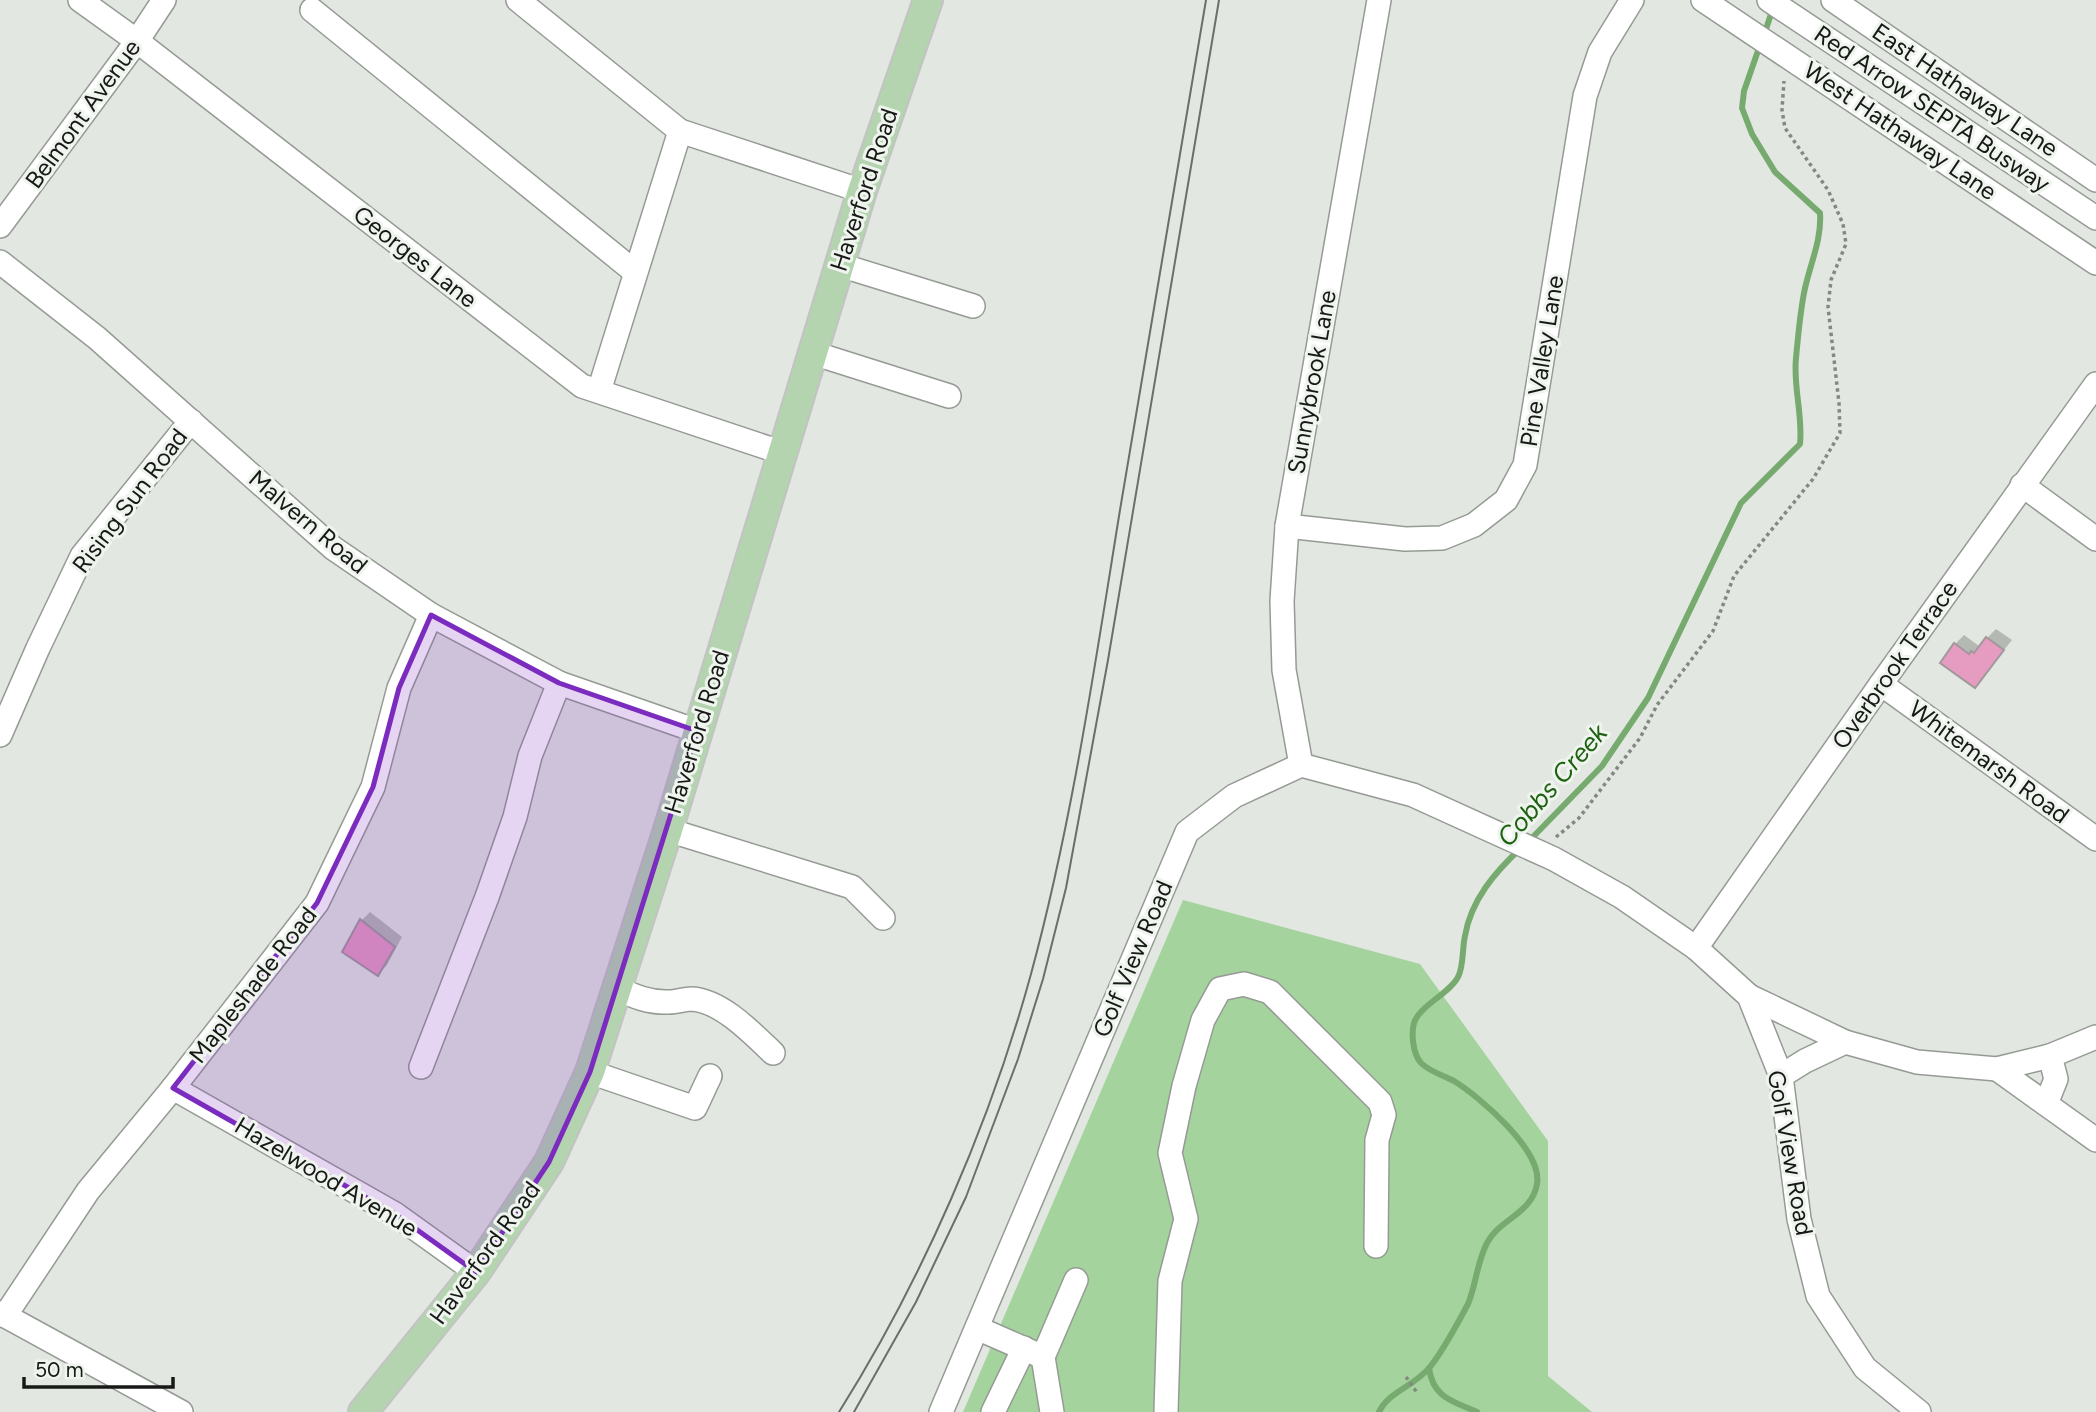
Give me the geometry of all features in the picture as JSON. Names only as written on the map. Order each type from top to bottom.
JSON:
[{"type":"main road","name":"Haverford Road","points":[[363,1412],[476,1272],[549,1162],[590,1072],[668,830],[862,191],[928,0]]},
{"type":"street","name":"Georges Lane","points":[[80,0],[137,41],[582,386],[783,453]]},
{"type":"street","name":"Belmont Avenue","points":[[0,226],[137,41],[164,0]]},
{"type":"street","points":[[518,0],[680,131],[862,191]]},
{"type":"street","name":"Sunnybrook Lane","points":[[1301,765],[1284,670],[1282,601],[1287,526],[1379,0]]},
{"type":"street","name":"Pine Valley Lane","points":[[1287,526],[1405,539],[1442,538],[1474,525],[1506,500],[1525,464],[1585,96],[1600,52],[1632,0]]},
{"type":"street","name":"West Hathaway Lane","points":[[1703,0],[2096,263]]},
{"type":"street","name":"Red Arrow SEPTA Busway","points":[[1769,0],[2096,218]]},
{"type":"street","name":"East Hathaway Lane","points":[[1833,0],[2096,180]]},
{"type":"street","points":[[312,10],[635,272]]},
{"type":"street","points":[[598,391],[680,131]]},
{"type":"street","name":"Malvern Road","points":[[0,261],[97,338],[333,548],[431,615],[559,683],[697,731]]},
{"type":"street","points":[[839,265],[973,306]]},
{"type":"street","points":[[813,353],[949,396]]},
{"type":"street","name":"Overbrook Terrace","points":[[1696,948],[2096,384]]},
{"type":"street","name":"Rising Sun Road","points":[[0,735],[82,556],[191,421]]},
{"type":"street","points":[[2022,485],[2096,539]]},
{"type":"street","name":"Mapleshade Road","points":[[3,1315],[88,1191],[173,1088],[317,903],[373,787],[399,688],[431,615]]},
{"type":"street","points":[[421,1067],[487,897],[515,817],[530,756],[559,683]]},
{"type":"street","name":"Whitemarsh Road","points":[[1881,684],[2096,839]]},
{"type":"street","name":"Golf View Road","points":[[942,1412],[1187,832],[1234,796],[1301,765],[1413,795],[1535,850],[1622,897],[1696,948],[1749,996],[1781,1076],[1799,1219],[1818,1296],[1865,1368],[1919,1412]]},
{"type":"street","points":[[668,830],[852,887],[883,918]]},
{"type":"street","points":[[1166,1412],[1170,1281],[1186,1219],[1170,1153],[1184,1086],[1203,1020],[1220,989],[1244,984],[1270,992],[1380,1102],[1384,1115],[1377,1140],[1376,1246]]},
{"type":"street","points":[[617,988],[639,1000],[667,1002],[693,999],[710,1005],[739,1021],[773,1054]]},
{"type":"street","points":[[1749,996],[1845,1042],[1917,1062],[1997,1069],[2050,1056],[2096,1037]]},
{"type":"street","points":[[1781,1076],[1845,1042]]},
{"type":"street","points":[[2046,1104],[2056,1079],[2050,1056]]},
{"type":"street","points":[[1997,1069],[2096,1140]]},
{"type":"street","points":[[590,1072],[695,1108],[710,1076]]},
{"type":"street","name":"Hazelwood Avenue","points":[[173,1088],[396,1214],[476,1272]]},
{"type":"street","points":[[993,1412],[1034,1352],[1076,1280]]},
{"type":"street","points":[[3,1315],[181,1412]]},
{"type":"street","points":[[977,1328],[1034,1352]]},
{"type":"street","points":[[1034,1352],[1052,1412]]},
{"type":"path","points":[[1535,850],[1579,818],[1640,738],[1657,705],[1713,631],[1734,576],[1813,479],[1840,433],[1828,307],[1831,280],[1846,243],[1843,224],[1828,190],[1785,128],[1772,45]]},
{"type":"path","points":[[1406,1377],[1418,1394]]},
{"type":"highlighted area","points":[[431,615],[559,683],[697,731],[590,1072],[549,1162],[476,1272],[395,1214],[173,1088],[317,903],[373,787],[399,688]]},
{"type":"green space","points":[[1183,900],[1420,964],[1548,1141],[1548,1376],[1592,1412],[963,1412]]},
{"type":"building","points":[[1986,637],[2004,650],[1975,688],[1940,663],[1954,643],[1969,654],[1971,651],[1974,653]]},
{"type":"building","points":[[360,919],[395,947],[378,976],[342,952]]},
{"type":"waterway","name":"Cobbs Creek","points":[[1764,35],[1773,8]]},
{"type":"waterway","name":"Cobbs Creek","points":[[1529,841],[1602,766],[1648,698],[1741,503],[1800,444],[1796,358],[1799,325],[1806,283],[1817,243],[1820,213],[1775,172],[1752,134],[1742,108],[1744,91],[1760,45]]},
{"type":"waterway","name":"Cobbs Creek","points":[[1379,1412],[1389,1399],[1424,1374],[1435,1361],[1468,1304],[1487,1243],[1499,1228],[1529,1202],[1537,1184],[1536,1171],[1520,1141],[1493,1112],[1465,1089],[1421,1063],[1414,1049],[1413,1038],[1417,1017],[1458,977],[1468,923],[1478,899],[1493,877],[1521,848]]},
{"type":"waterway","points":[[1429,1368],[1431,1378],[1440,1392],[1452,1401],[1477,1412]]},
{"type":"tram line","points":[[839,1412],[898,1309],[951,1200],[995,1087],[1046,917],[1082,743],[1206,0]]},
{"type":"tram line","points":[[854,1412],[916,1302],[966,1197],[1018,1059],[1043,979],[1066,888],[1108,660],[1219,0]]}]
